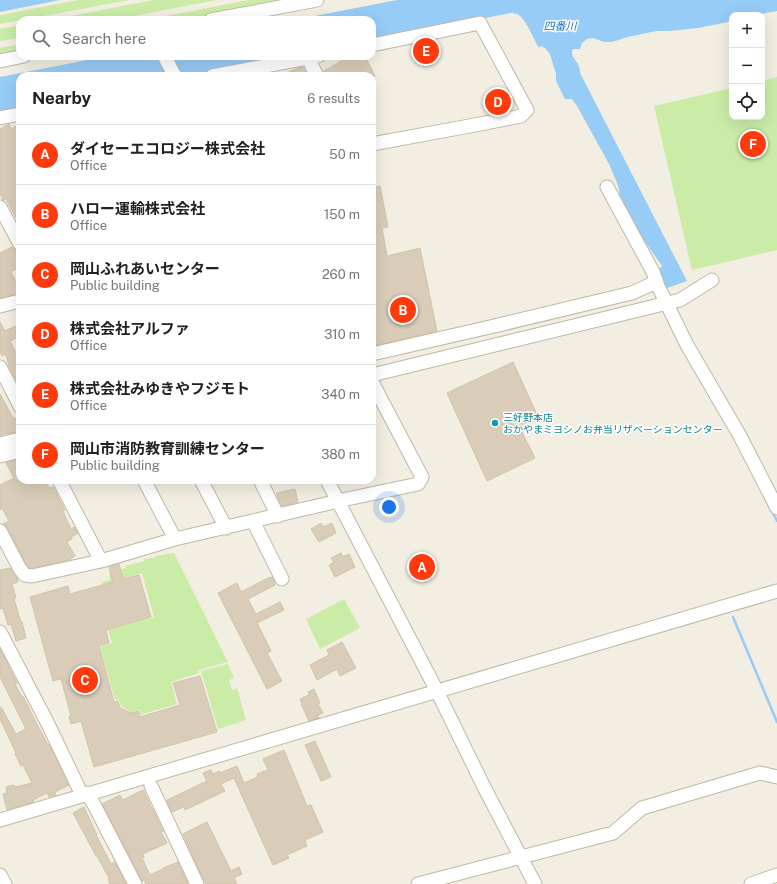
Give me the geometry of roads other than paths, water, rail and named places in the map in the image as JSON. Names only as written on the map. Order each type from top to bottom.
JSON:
[{"type":"street","points":[[232,16],[317,0]]},
{"type":"street","points":[[376,44],[480,23],[527,110],[521,116],[376,143]]},
{"type":"street","points":[[0,61],[16,58]]},
{"type":"street","points":[[166,60],[173,72]]},
{"type":"street","points":[[233,72],[297,60]]},
{"type":"street","points":[[314,60],[317,72]]},
{"type":"street","points":[[0,118],[16,115]]},
{"type":"street","points":[[607,187],[653,272],[666,304],[687,345],[740,436],[777,508]]},
{"type":"street","points":[[0,206],[16,236]]},
{"type":"street","points":[[376,374],[666,304],[680,300],[712,280]]},
{"type":"street","points":[[376,353],[658,286]]},
{"type":"street","points":[[0,306],[16,302]]},
{"type":"street","points":[[0,367],[16,398]]},
{"type":"street","points":[[0,531],[20,569],[25,575],[32,576],[101,561],[175,539],[418,484],[422,477],[376,390]]},
{"type":"street","points":[[0,444],[16,440]]},
{"type":"street","points":[[0,456],[16,452]]},
{"type":"street","points":[[61,484],[101,561]]},
{"type":"street","points":[[146,484],[175,539]]},
{"type":"street","points":[[203,484],[226,528]]},
{"type":"street","points":[[262,484],[278,516]]},
{"type":"street","points":[[329,484],[535,884]]},
{"type":"street","points":[[253,521],[282,579]]},
{"type":"street","points":[[0,820],[88,796],[395,703],[777,591]]},
{"type":"street","points":[[0,632],[134,884]]},
{"type":"street","points":[[418,884],[613,833],[642,808],[760,773],[777,777]]},
{"type":"street","points":[[151,786],[197,884]]},
{"type":"street","points":[[0,875],[5,884]]},
{"type":"street","points":[[751,884],[777,875]]},
{"type":"water","points":[[0,0],[60,0],[0,12]]},
{"type":"water","name":"四番川","points":[[397,0],[777,0],[777,11],[765,13],[765,12],[729,12],[729,22],[698,28],[656,31],[612,42],[604,42],[593,38],[587,39],[582,43],[580,49],[573,49],[572,51],[580,73],[687,281],[667,288],[664,287],[659,269],[662,266],[622,206],[618,185],[609,164],[577,106],[572,99],[565,99],[556,81],[556,74],[550,54],[545,48],[541,46],[539,48],[527,24],[520,16],[511,13],[376,39],[376,16],[315,16]]},
{"type":"water","points":[[87,60],[269,60],[206,72],[26,72]]},
{"type":"water","points":[[16,74],[16,109],[0,112],[0,77]]},
{"type":"waterway","points":[[772,511],[777,521]]},
{"type":"waterway","points":[[733,617],[777,722]]},
{"type":"place","name":"株式会社みゆきやフジモト","points":[[426,51]]},
{"type":"place","name":"株式会社アルファ","points":[[498,102]]},
{"type":"place","name":"岡山市消防教育訓練センター","points":[[753,144]]},
{"type":"place","name":"ハロー運輸株式会社","points":[[403,310]]},
{"type":"place","name":"三好野本店 おかやまミヨシノお弁当リザベーションセンター","points":[[495,423]]},
{"type":"place","name":"ダイセーエコロジー株式会社","points":[[422,567]]},
{"type":"place","name":"岡山ふれあいセンター","points":[[85,680]]}]
